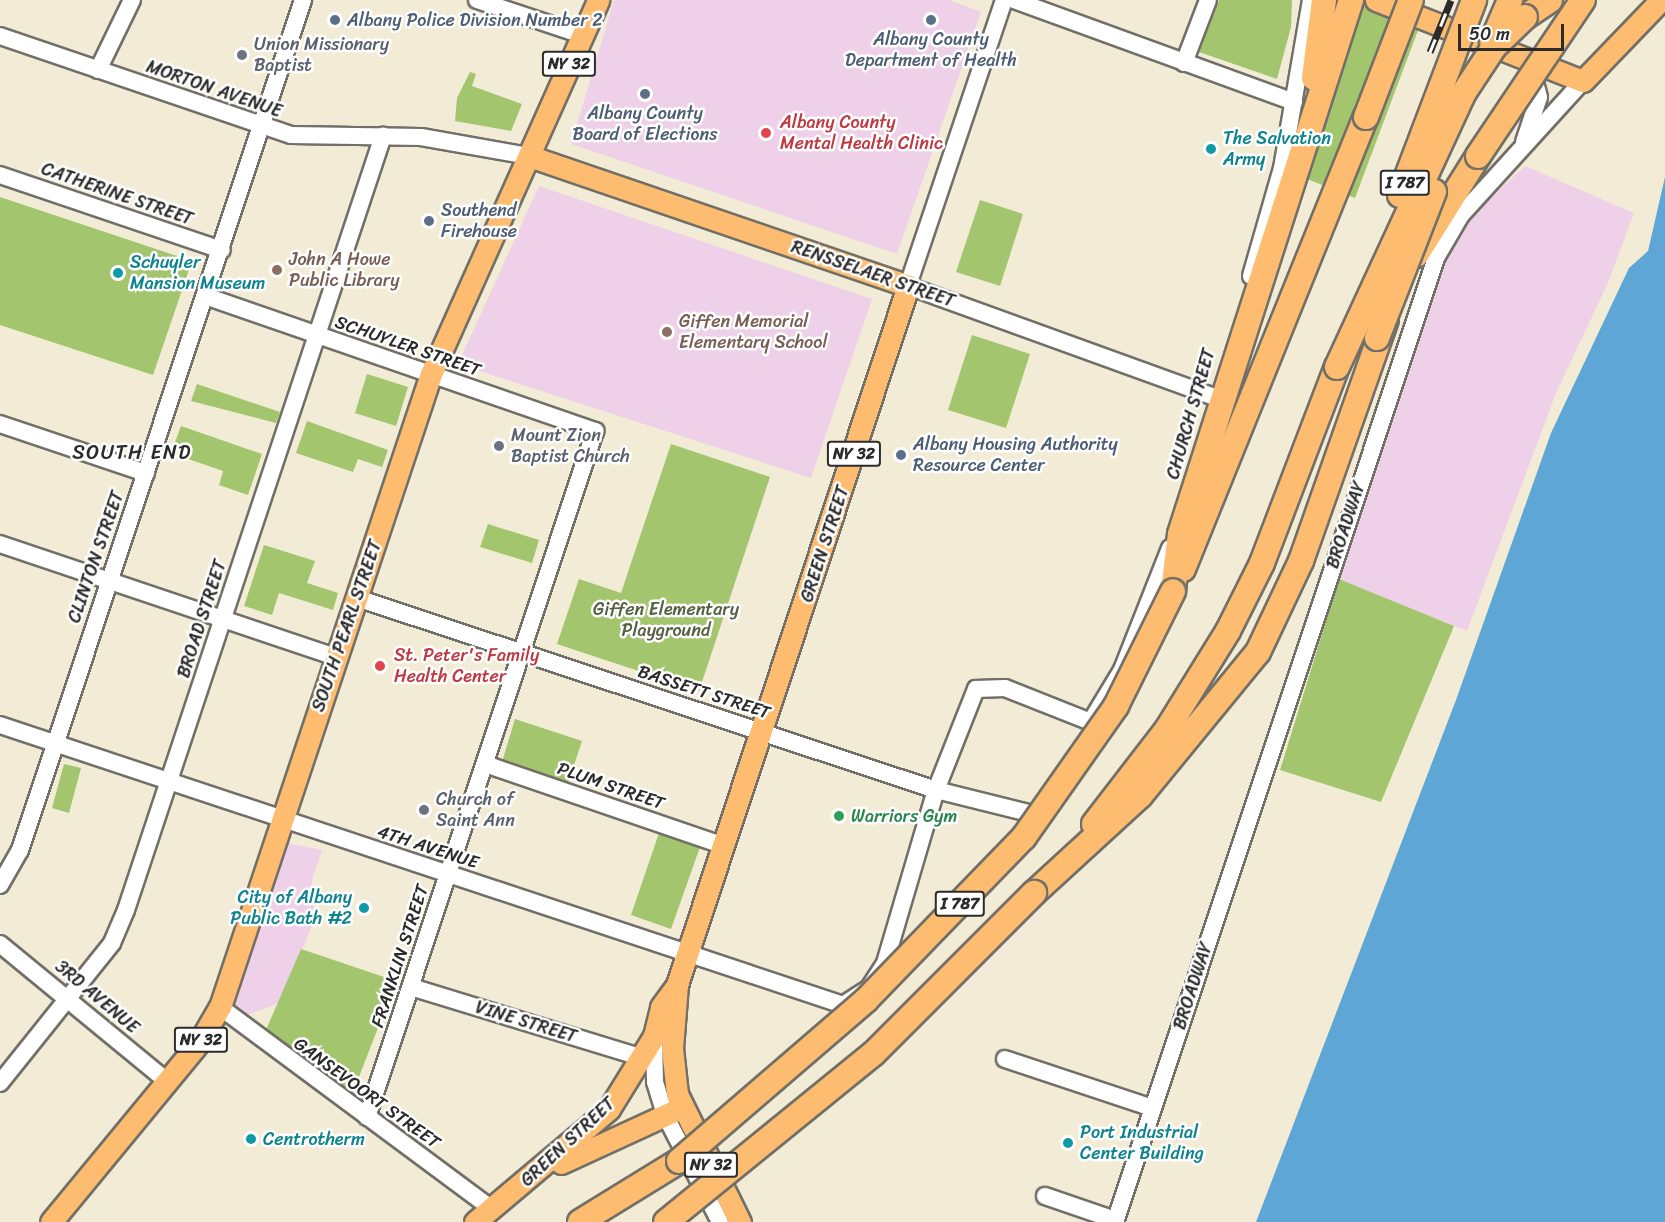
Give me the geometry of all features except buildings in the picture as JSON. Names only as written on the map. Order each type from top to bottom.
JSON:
[{"type":"highway","points":[[1303,140],[1324,0]]},
{"type":"highway","points":[[1173,591],[1180,534],[1241,356],[1303,140],[1351,0]]},
{"type":"highway","points":[[1366,117],[1395,0]]},
{"type":"highway","name":"I 787","points":[[604,1222],[679,1161],[866,1000],[1024,837],[1116,706],[1173,591],[1412,0]]},
{"type":"highway","name":"I 787","points":[[666,1222],[873,1054],[1034,893],[1148,755],[1228,631],[1262,563],[1474,0]]},
{"type":"highway","points":[[1337,367],[1463,94],[1518,8],[1550,0]]},
{"type":"highway","points":[[1377,338],[1454,193],[1584,0]]},
{"type":"highway","points":[[1034,893],[1140,796],[1257,651],[1301,561],[1377,338],[1518,8]]},
{"type":"highway","points":[[580,1222],[679,1161]]},
{"type":"main road","name":"SOUTH PEARL STREET","points":[[51,1222],[168,1082],[220,1007],[431,374],[598,0]]},
{"type":"main road","points":[[1376,0],[1583,81],[1661,0]]},
{"type":"main road","name":"RENSSELAER STREET","points":[[529,156],[908,286]]},
{"type":"main road","name":"GREEN STREET","points":[[674,1111],[672,1048],[677,986],[764,732],[908,286]]},
{"type":"main road","name":"GREEN STREET","points":[[475,1222],[509,1196],[609,1109],[654,1036],[661,1007],[677,986]]},
{"type":"main road","points":[[509,1196],[588,1147],[674,1111]]},
{"type":"main road","name":"NY 32","points":[[674,1111],[740,1222]]},
{"type":"street","points":[[98,70],[132,0]]},
{"type":"street","name":"CLINTON STREET","points":[[0,885],[20,850],[53,742],[208,297],[303,0]]},
{"type":"street","points":[[477,0],[582,35]]},
{"type":"street","name":"GREEN STREET","points":[[908,286],[1004,0]]},
{"type":"street","points":[[1014,0],[1294,102]]},
{"type":"street","points":[[1184,63],[1209,0]]},
{"type":"street","name":"CHURCH STREET","points":[[1041,816],[1091,722],[1122,670],[1163,570],[1282,168],[1311,0]]},
{"type":"street","name":"MORTON AVENUE","points":[[0,36],[261,128],[299,136],[383,136],[529,156]]},
{"type":"street","points":[[1515,54],[1533,69],[1539,98],[1516,157]]},
{"type":"street","name":"BROADWAY","points":[[1115,1221],[1436,258],[1453,225],[1583,81]]},
{"type":"street","name":"BROAD STREET","points":[[0,1083],[112,943],[383,136]]},
{"type":"street","name":"CATHERINE STREET","points":[[0,175],[222,250]]},
{"type":"street","name":"RENSSELAER STREET","points":[[908,286],[1215,397]]},
{"type":"street","name":"SCHUYLER STREET","points":[[208,297],[595,431]]},
{"type":"street","points":[[0,424],[146,473]]},
{"type":"street","name":"FRANKLIN STREET","points":[[367,1117],[595,431]]},
{"type":"street","points":[[0,544],[336,657]]},
{"type":"street","name":"BASSETT STREET","points":[[357,598],[936,789],[1041,816]]},
{"type":"street","points":[[936,789],[976,689],[1005,688],[1091,722]]},
{"type":"street","name":"4TH AVENUE","points":[[0,725],[843,1005],[869,988],[885,963],[936,789]]},
{"type":"street","name":"PLUM STREET","points":[[485,764],[725,846]]},
{"type":"street","name":"3RD AVENUE","points":[[0,944],[69,997],[168,1082]]},
{"type":"street","name":"VINE STREET","points":[[411,987],[640,1057]]},
{"type":"street","name":"GANSEVOORT STREET","points":[[220,1007],[492,1209]]},
{"type":"street","points":[[654,1036],[656,1082],[674,1111],[720,1222]]},
{"type":"street","points":[[1005,1059],[1152,1108]]},
{"type":"street","points":[[1045,1196],[1115,1221]]},
{"type":"shaded area","points":[[614,0],[950,0],[981,12],[897,254],[571,144]]},
{"type":"shaded area","points":[[1525,166],[1634,213],[1608,283],[1556,393],[1467,631],[1339,579],[1449,237]]},
{"type":"shaded area","name":"Giffen Memorial Elementary School","points":[[539,186],[872,299],[811,478],[458,364]]},
{"type":"shaded area","points":[[287,843],[322,850],[312,880],[313,907],[318,912],[279,1003],[247,1015],[232,1004]]},
{"type":"green space","points":[[1219,0],[1292,0],[1291,27],[1277,79],[1199,52]]},
{"type":"green space","points":[[1325,0],[1354,0],[1420,25],[1355,198],[1292,173]]},
{"type":"green space","points":[[470,72],[476,74],[472,86],[522,104],[511,131],[455,121],[457,98]]},
{"type":"green space","points":[[0,197],[192,261],[153,375],[0,325]]},
{"type":"green space","points":[[980,200],[1023,214],[1000,286],[956,272]]},
{"type":"green space","points":[[972,335],[1030,354],[1006,428],[948,410]]},
{"type":"green space","points":[[367,374],[408,387],[396,426],[355,413]]},
{"type":"green space","points":[[197,384],[280,412],[276,423],[191,401]]},
{"type":"green space","points":[[307,421],[388,450],[382,467],[358,459],[353,472],[296,453]]},
{"type":"green space","points":[[181,426],[262,454],[248,495],[219,485],[223,471],[171,453]]},
{"type":"green space","name":"Giffen Elementary Playground","points":[[671,444],[770,477],[699,691],[557,644],[579,579],[621,593]]},
{"type":"green space","points":[[488,524],[539,540],[532,563],[480,547]]},
{"type":"green space","points":[[264,545],[315,561],[307,583],[338,593],[333,610],[279,593],[272,615],[244,606]]},
{"type":"green space","points":[[1339,579],[1454,626],[1381,802],[1280,770]]},
{"type":"green space","points":[[515,719],[582,741],[568,783],[502,762]]},
{"type":"green space","points":[[64,764],[81,768],[69,813],[52,808]]},
{"type":"green space","points":[[659,833],[700,847],[671,929],[631,915]]},
{"type":"green space","points":[[301,949],[396,981],[352,1095],[266,1030]]},
{"type":"water","points":[[1665,177],[1665,1222],[1256,1222],[1456,700],[1551,433],[1629,268],[1648,251]]},
{"type":"railway","points":[[1430,52],[1451,0]]},
{"type":"place","name":"Albany Police Division Number 2","points":[[335,20]]},
{"type":"place","name":"Albany County Department of Health","points":[[931,20]]},
{"type":"place","name":"Union Missionary Baptist","points":[[242,55]]},
{"type":"place","name":"Albany County Board of Elections","points":[[645,94]]},
{"type":"place","name":"Albany County Mental Health Clinic","points":[[766,133]]},
{"type":"place","name":"The Salvation Army","points":[[1211,149]]},
{"type":"place","name":"Southend Firehouse","points":[[429,221]]},
{"type":"place","name":"John A Howe Public Library","points":[[277,270]]},
{"type":"place","name":"Schuyler Mansion Museum","points":[[118,273]]},
{"type":"place","name":"Giffen Memorial Elementary School","points":[[667,332]]},
{"type":"place","name":"Mount Zion Baptist Church","points":[[499,446]]},
{"type":"place","name":"Albany Housing Authority Resource Center","points":[[901,455]]},
{"type":"place","name":"St. Peter's Family Health Center","points":[[380,666]]},
{"type":"place","name":"Church of Saint Ann","points":[[424,810]]},
{"type":"place","name":"Warriors Gym","points":[[839,816]]},
{"type":"place","name":"City of Albany Public Bath #2","points":[[364,908]]},
{"type":"place","name":"Centrotherm","points":[[251,1139]]},
{"type":"place","name":"Port Industrial Center Building","points":[[1068,1143]]},
{"type":"district","name":"SOUTH END","points":[[132,452]]}]
